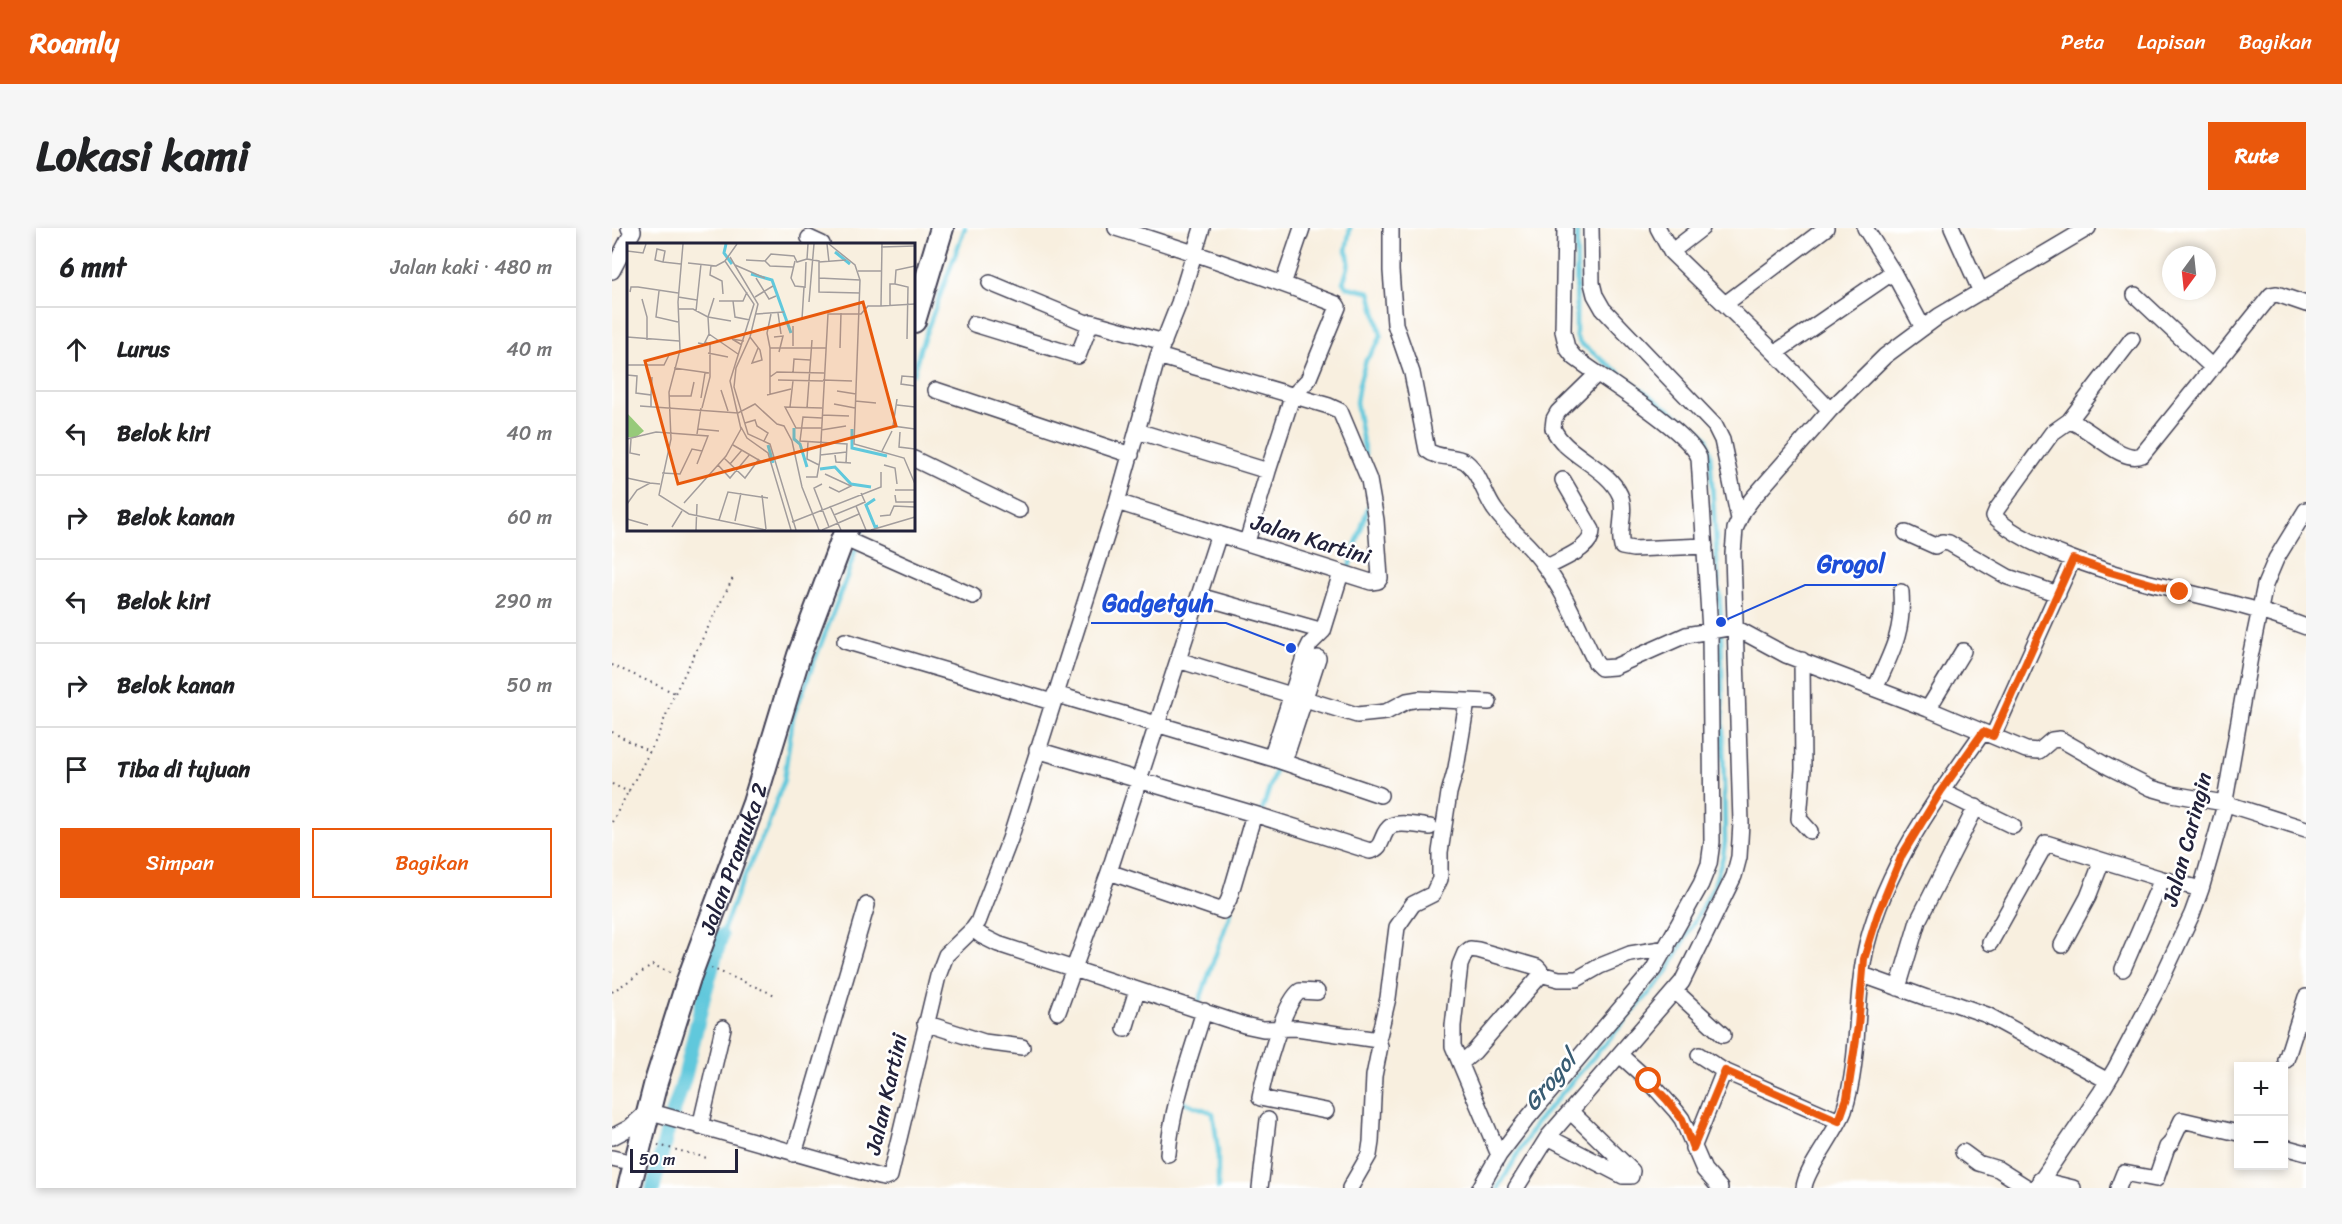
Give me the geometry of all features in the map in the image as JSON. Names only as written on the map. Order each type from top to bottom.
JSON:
[{"type":"main road","points":[[915,312],[918,286],[942,228]]},
{"type":"main road","name":"Jalan Pramuka 2","points":[[629,1188],[634,1163],[703,936],[761,784],[799,655],[852,539]]},
{"type":"street","points":[[612,272],[633,231],[629,228]]},
{"type":"street","points":[[1116,228],[1283,284],[1336,304],[1338,307],[1308,380],[1292,397],[1247,542]]},
{"type":"street","name":"Jalan Kartini","points":[[651,1112],[879,1177],[890,1176],[938,976],[946,955],[973,929],[986,904],[1010,839],[1117,502],[1161,349],[1202,228]]},
{"type":"street","points":[[1283,284],[1302,228]]},
{"type":"street","points":[[1391,228],[1391,272],[1395,324],[1412,373],[1427,450],[1437,456],[1460,459],[1469,466],[1497,512],[1546,568],[1575,615],[1600,668],[1614,667],[1672,640],[1733,627],[1768,646],[2031,751],[2039,751],[2052,740],[2060,739],[2151,788],[2224,803],[2306,829]]},
{"type":"street","points":[[1480,1188],[1499,1155],[1598,1034],[1636,993],[1667,948],[1701,884],[1711,854],[1713,827],[1711,630],[1701,468],[1696,451],[1681,434],[1574,357],[1564,339],[1565,228]]},
{"type":"street","points":[[1592,228],[1591,269],[1595,295],[1603,309],[1622,331],[1715,426],[1722,440],[1739,519]]},
{"type":"street","points":[[1658,228],[1671,252],[1830,410]]},
{"type":"street","points":[[1671,252],[1702,228]]},
{"type":"street","points":[[1725,304],[1826,228]]},
{"type":"street","points":[[1865,228],[1893,272],[1923,328]]},
{"type":"street","points":[[1952,228],[1981,292]]},
{"type":"street","points":[[1516,1188],[1548,1137],[1675,991],[1696,956],[1724,900],[1739,857],[1741,782],[1733,627],[1733,553],[1735,530],[1739,519],[1764,483],[1830,410],[1886,356],[1923,328],[2088,228]]},
{"type":"street","points":[[1775,353],[1893,272]]},
{"type":"street","name":"Jalan Kartini","points":[[990,283],[1089,324],[1095,322],[1292,397],[1329,405],[1340,411],[1369,480],[1376,520],[1380,578],[1378,581],[1371,582],[1117,502]]},
{"type":"street","points":[[2135,295],[2212,367]]},
{"type":"street","points":[[2069,421],[2080,424],[2122,454],[2138,457],[2148,449],[2271,296],[2283,296],[2306,304]]},
{"type":"street","points":[[974,324],[1078,356],[1089,324]]},
{"type":"street","points":[[2132,339],[2069,421],[2052,433],[1994,516],[2044,548],[2073,559],[2306,627]]},
{"type":"street","points":[[1597,374],[1558,412],[1553,428],[1563,441],[1613,484],[1620,495],[1622,547],[1633,549],[1705,546]]},
{"type":"street","points":[[936,390],[1131,455]]},
{"type":"street","points":[[1137,431],[1268,471]]},
{"type":"street","points":[[915,459],[1019,510]]},
{"type":"street","points":[[1546,568],[1587,544],[1593,535],[1563,480]]},
{"type":"street","name":"Jalan Caringin","points":[[2035,1185],[2108,1081],[2155,993],[2201,889],[2224,803],[2265,585],[2306,510]]},
{"type":"street","points":[[1906,532],[1935,546],[1942,542],[1949,543],[2008,577],[2058,594]]},
{"type":"street","points":[[1058,1012],[1109,872],[1219,534]]},
{"type":"street","points":[[852,539],[973,596]]},
{"type":"street","points":[[1804,1188],[1806,1179],[1839,1121],[1847,1098],[1868,943],[1891,880],[1902,855],[1941,791],[1988,734],[2073,559]]},
{"type":"street","points":[[1277,760],[1298,697],[1308,648],[1323,631],[1345,574]]},
{"type":"street","points":[[1875,689],[1897,641],[1901,626],[1901,592]]},
{"type":"street","points":[[1199,596],[1323,631]]},
{"type":"street","points":[[845,641],[1156,725],[1277,760],[1380,795]]},
{"type":"street","points":[[1928,709],[1963,651]]},
{"type":"street","points":[[1298,697],[1318,658]]},
{"type":"street","points":[[1178,660],[1357,715],[1365,716],[1392,710],[1407,701],[1419,699],[1489,702]]},
{"type":"street","points":[[1802,660],[1803,769],[1799,820],[1809,831]]},
{"type":"street","points":[[1350,1188],[1369,1155],[1375,1064],[1388,998],[1397,927],[1413,904],[1433,894],[1440,879],[1440,852],[1449,793],[1456,768],[1467,702]]},
{"type":"street","points":[[1037,750],[1370,851],[1376,850],[1381,845],[1386,831],[1391,826],[1398,824],[1430,827]]},
{"type":"street","points":[[1941,791],[2013,826]]},
{"type":"street","points":[[1898,988],[1918,921],[1976,807]]},
{"type":"street","points":[[1109,872],[1223,911],[1230,899],[1259,816]]},
{"type":"street","points":[[1990,943],[2046,843],[2201,889]]},
{"type":"street","points":[[2062,945],[2088,897],[2102,861]]},
{"type":"street","points":[[2123,969],[2162,879]]},
{"type":"street","points":[[794,1154],[867,905]]},
{"type":"street","points":[[973,929],[998,945],[1255,1027],[1297,1028],[1379,1042]]},
{"type":"street","points":[[1540,974],[1559,979],[1577,979],[1600,966],[1630,954],[1667,948]]},
{"type":"street","points":[[1499,1155],[1453,1046],[1458,975],[1465,953],[1470,949],[1537,967],[1540,974]]},
{"type":"street","points":[[1461,1063],[1474,1052],[1540,974]]},
{"type":"street","points":[[1863,975],[1927,998],[1950,1002],[1987,1015],[2108,1081]]},
{"type":"street","points":[[1125,1029],[1137,990]]},
{"type":"street","points":[[1317,992],[1300,990],[1295,994],[1280,1028],[1260,1098],[1326,1111]]},
{"type":"street","points":[[1675,991],[1723,1035]]},
{"type":"street","points":[[2286,1060],[2306,997]]},
{"type":"street","points":[[1168,1154],[1170,1124],[1199,1009]]},
{"type":"street","points":[[925,1023],[984,1042],[1022,1047]]},
{"type":"street","points":[[700,1127],[723,1028]]},
{"type":"street","points":[[1620,1055],[1667,1100],[1682,1119],[1704,1170],[1720,1188]]},
{"type":"street","points":[[1699,1055],[1725,1071],[1839,1121]]},
{"type":"street","points":[[1693,1148],[1725,1071]]},
{"type":"street","points":[[612,1137],[651,1112]]},
{"type":"street","points":[[1548,1137],[1616,1173],[1626,1177],[1631,1176],[1632,1171],[1571,1112]]},
{"type":"street","points":[[1260,1188],[1268,1120]]},
{"type":"street","points":[[2118,1188],[2124,1173],[2156,1179],[2167,1147],[2182,1120],[2234,1132]]},
{"type":"street","points":[[2288,1149],[2306,1153]]},
{"type":"street","points":[[1963,1152],[1978,1163],[2035,1185],[2073,1188]]},
{"type":"street","points":[[612,1158],[634,1163]]},
{"type":"path","points":[[612,822],[650,752],[675,693],[734,576]]},
{"type":"path","points":[[612,665],[675,693]]},
{"type":"path","points":[[612,732],[650,752]]},
{"type":"path","points":[[612,784],[629,792]]},
{"type":"path","points":[[612,992],[652,965],[689,980]]},
{"type":"path","points":[[716,969],[775,995]]},
{"type":"path","points":[[653,1143],[708,1158]]},
{"type":"waterway","points":[[915,370],[920,349],[965,228]]},
{"type":"waterway","name":"Grogol","points":[[1350,228],[1346,251],[1349,258],[1348,266],[1343,282],[1347,287],[1370,292],[1381,335],[1366,360],[1356,402],[1365,454]]},
{"type":"waterway","name":"Grogol","points":[[1498,1188],[1536,1123],[1666,974],[1714,885],[1725,842],[1721,622],[1710,453],[1707,438],[1700,430],[1665,407],[1580,343],[1576,336],[1577,228]]},
{"type":"waterway","name":"Grogol","points":[[1347,573],[1368,507]]},
{"type":"waterway","points":[[721,936],[738,891],[768,825],[784,780],[793,717],[846,579],[862,531]]},
{"type":"waterway","name":"Grogol","points":[[1261,814],[1276,768]]},
{"type":"waterway","name":"Grogol","points":[[1197,1008],[1231,911]]},
{"type":"waterway","points":[[653,1188],[721,936]]},
{"type":"waterway","name":"Grogol","points":[[1179,1100],[1213,1113],[1218,1150],[1218,1188]]},
{"type":"place","name":"Grogol","points":[[1721,622]]},
{"type":"place","name":"Gadgetguh","points":[[1291,648]]},
{"type":"route","points":[[1649,1081],[1682,1119],[1693,1148],[1725,1071],[1839,1121],[1847,1098],[1858,1026],[1864,959],[1891,880],[1902,855],[1941,791],[1983,732],[1993,736],[2073,559],[2180,592]]}]
